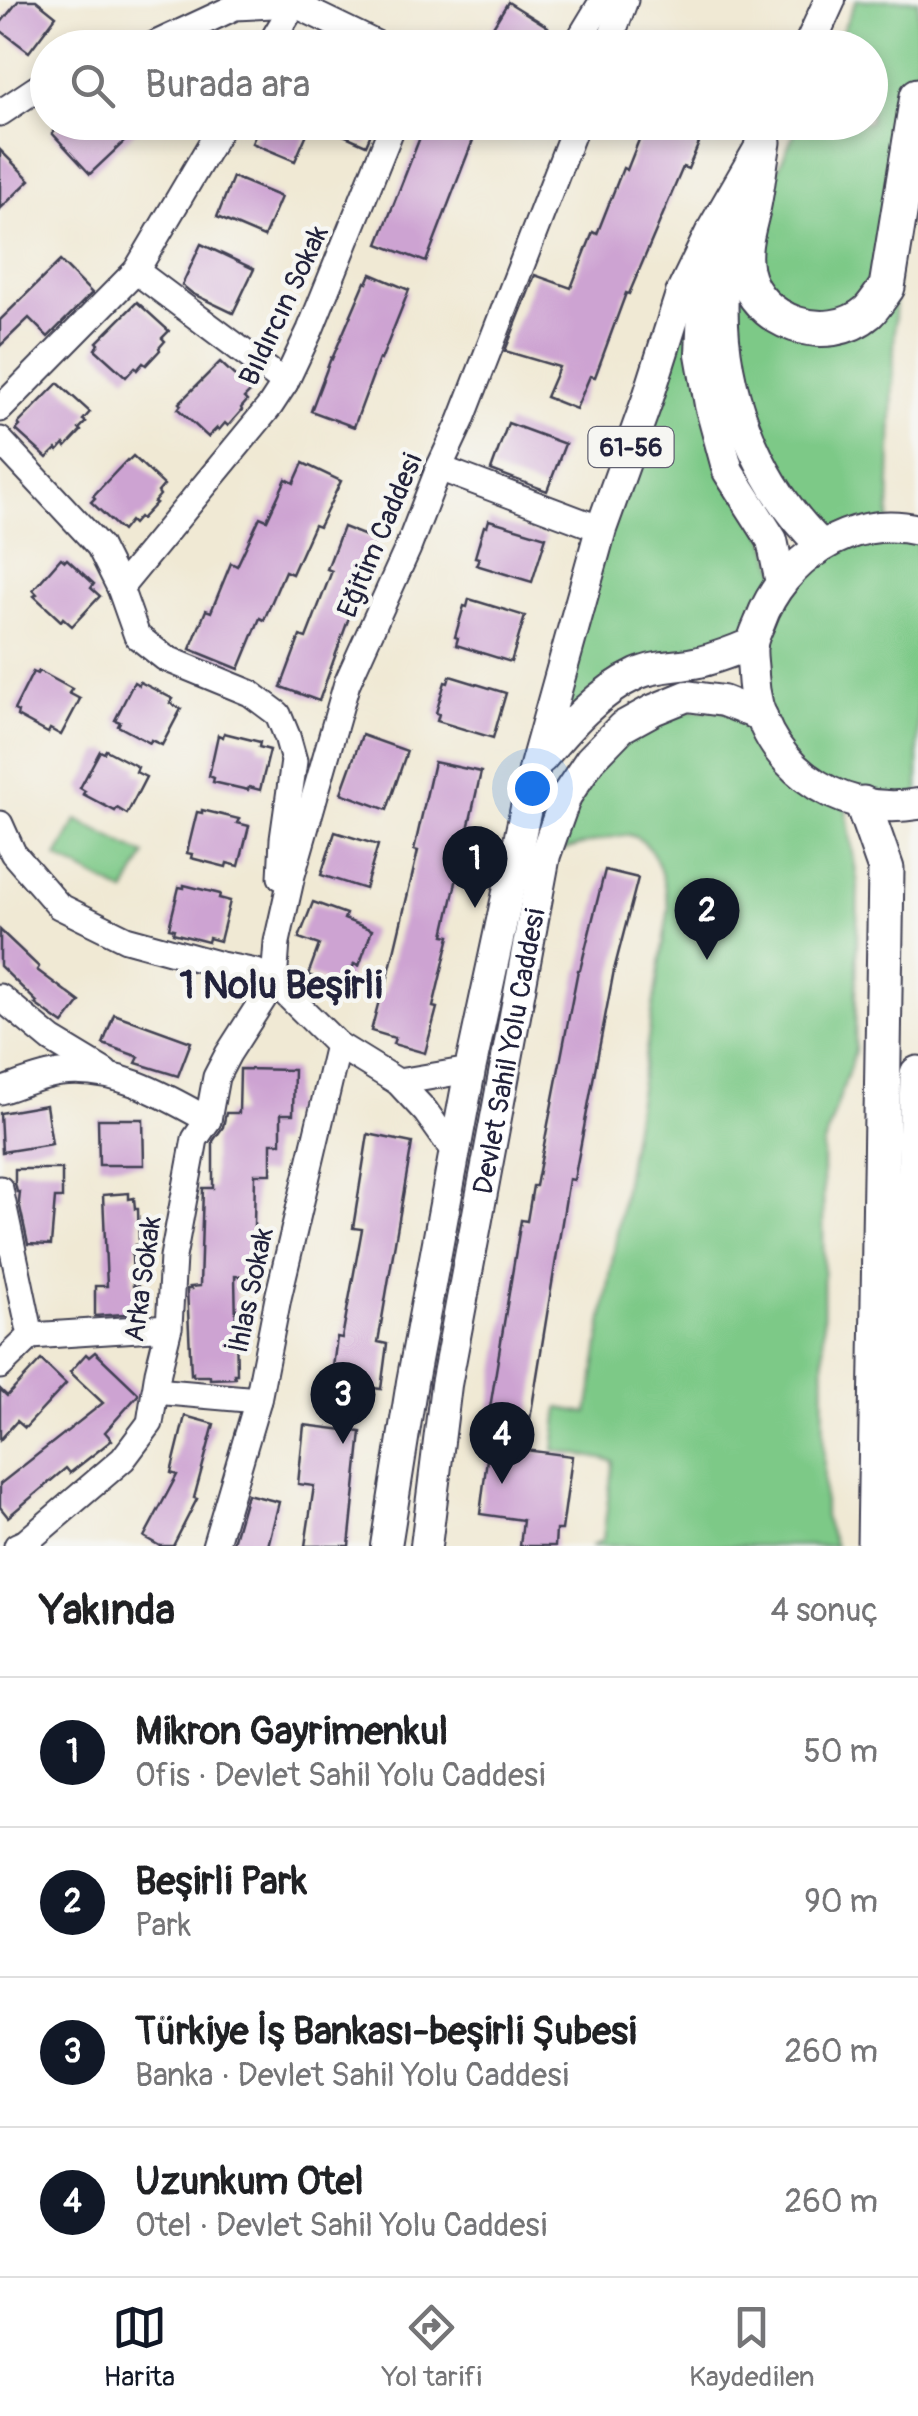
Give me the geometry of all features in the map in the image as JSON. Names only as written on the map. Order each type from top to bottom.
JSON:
[{"type":"highway","points":[[766,140],[744,240],[745,270],[754,296],[772,314],[799,326],[820,330],[846,323],[868,312],[886,287],[918,96]]},
{"type":"highway","points":[[863,804],[886,869],[875,1546]]},
{"type":"highway","points":[[906,1546],[918,1074]]},
{"type":"main road","points":[[816,30],[830,0]]},
{"type":"main road","name":"Devlet Sahil Yolu Caddesi","points":[[386,1546],[470,1070],[535,766],[601,529],[681,294],[763,140]]},
{"type":"main road","points":[[765,140],[737,207],[730,244],[723,290],[726,351],[734,398],[753,450],[798,522],[822,545]]},
{"type":"main road","name":"Devlet Sahil Yolu Caddesi","points":[[728,201],[704,271],[701,354],[728,471],[772,540],[781,583]]},
{"type":"main road","points":[[918,530],[904,526],[861,529],[822,545],[788,572],[765,607],[752,644],[754,696],[772,740],[803,777],[844,800],[892,809],[918,804]]},
{"type":"main road","name":"Devlet Sahil Yolu Caddesi","points":[[535,766],[578,716],[638,673],[701,662],[752,644]]},
{"type":"main road","name":"Devlet Sahil Yolu Caddesi","points":[[426,1546],[450,1365],[545,856],[566,796],[590,760],[622,727],[687,696],[723,700],[762,716]]},
{"type":"street","points":[[585,30],[603,0]]},
{"type":"street","points":[[614,30],[626,0]]},
{"type":"street","points":[[187,30],[235,8],[294,4],[348,30]]},
{"type":"street","points":[[279,30],[294,4]]},
{"type":"street","points":[[0,113],[30,93]]},
{"type":"street","points":[[0,409],[136,271],[213,140]]},
{"type":"street","name":"Bıldırcın Sokak","points":[[120,588],[270,406],[284,383],[310,330],[387,140]]},
{"type":"street","name":"Eğitim Caddesi","points":[[274,982],[292,875],[348,682],[461,421],[570,140]]},
{"type":"street","points":[[136,271],[284,383]]},
{"type":"street","points":[[0,440],[100,546],[137,636],[166,658],[250,693],[278,714],[294,762],[283,839],[283,916]]},
{"type":"street","points":[[439,468],[601,529]]},
{"type":"street","points":[[0,824],[13,853],[59,906],[126,939],[256,972],[274,982],[338,1045],[398,1082],[426,1112],[455,1153]]},
{"type":"street","name":"Arka Sokak","points":[[17,1546],[123,1460],[150,1423],[169,1326],[174,1258],[195,1139],[208,1120],[216,1077],[274,982]]},
{"type":"street","points":[[0,997],[52,1040],[110,1074],[156,1091],[208,1120]]},
{"type":"street","name":"İhlas Sokak","points":[[215,1546],[258,1400],[338,1045]]},
{"type":"street","points":[[398,1082],[470,1070]]},
{"type":"street","points":[[0,1090],[60,1073],[110,1074]]},
{"type":"street","points":[[0,1189],[31,1336]]},
{"type":"street","points":[[0,1366],[31,1336],[169,1326]]},
{"type":"street","points":[[155,1391],[258,1400]]},
{"type":"green space","points":[[856,0],[918,0],[918,96],[897,247],[889,527],[918,530],[918,804],[845,801],[858,885],[855,1052],[823,1147],[824,1517],[835,1546],[592,1546],[603,1539],[613,1461],[554,1450],[559,1408],[588,1413],[669,907],[658,864],[639,839],[623,835],[545,855],[590,760],[653,710],[750,711],[752,644],[664,667],[557,740],[580,600],[687,293],[701,354],[781,582],[821,545],[753,450],[723,289],[791,140],[888,140],[888,30],[843,30]]},
{"type":"green space","points":[[77,820],[145,855],[125,893],[57,857]]},
{"type":"building","points":[[19,0],[36,0],[56,16],[46,30],[30,30],[29,52],[0,30],[0,24]]},
{"type":"building","points":[[508,2],[548,27],[546,30],[491,30]]},
{"type":"building","points":[[58,140],[126,140],[90,174]]},
{"type":"building","points":[[253,140],[304,140],[295,161],[252,143]]},
{"type":"building","points":[[419,140],[473,140],[426,262],[378,244]]},
{"type":"building","points":[[639,140],[700,140],[688,169],[683,167],[629,294],[626,293],[595,377],[590,376],[576,409],[546,397],[559,367],[505,351],[535,275],[571,288],[623,168],[627,170]]},
{"type":"building","points":[[0,150],[30,180],[0,209]]},
{"type":"building","points":[[233,177],[281,197],[264,237],[217,217]]},
{"type":"building","points":[[201,244],[254,269],[233,313],[182,285]]},
{"type":"building","points":[[60,261],[92,293],[48,337],[29,318],[0,346],[0,320]]},
{"type":"building","points":[[371,274],[409,290],[354,427],[311,411]]},
{"type":"building","points":[[137,302],[169,331],[162,338],[165,341],[160,350],[146,365],[143,363],[137,370],[135,367],[126,377],[95,349],[97,342]]},
{"type":"building","points":[[220,362],[251,391],[228,426],[225,423],[208,437],[178,409],[179,403]]},
{"type":"building","points":[[58,383],[90,412],[81,431],[66,447],[64,444],[47,458],[16,430]]},
{"type":"building","points":[[508,423],[565,444],[547,491],[491,470]]},
{"type":"building","points":[[133,456],[164,485],[156,503],[122,531],[91,502]]},
{"type":"building","points":[[303,463],[341,481],[319,527],[314,525],[292,574],[285,571],[239,669],[190,649],[206,610],[211,612],[231,563],[237,566],[260,517],[267,520],[286,479],[294,483]]},
{"type":"building","points":[[489,520],[546,537],[532,582],[476,565],[479,558],[475,557]]},
{"type":"building","points":[[343,527],[376,540],[319,701],[281,687],[300,636],[306,638],[332,571],[327,569]]},
{"type":"building","points":[[61,558],[94,584],[91,588],[100,596],[72,626],[63,618],[61,621],[34,596],[37,594],[33,590]]},
{"type":"building","points":[[469,599],[525,616],[511,662],[456,645],[455,637]]},
{"type":"building","points":[[39,671],[72,689],[69,693],[80,699],[61,735],[50,729],[48,733],[17,716],[14,710],[33,672]]},
{"type":"building","points":[[450,676],[506,693],[493,738],[437,721],[436,713]]},
{"type":"building","points":[[134,682],[173,699],[170,703],[181,709],[162,745],[118,726],[120,722],[115,720]]},
{"type":"building","points":[[224,733],[260,742],[259,747],[270,750],[260,790],[213,782],[214,778],[209,776],[218,735],[223,737]]},
{"type":"building","points":[[362,735],[407,751],[387,810],[341,793]]},
{"type":"building","points":[[106,750],[138,767],[136,772],[146,777],[127,814],[83,794],[85,791],[80,788],[100,751]]},
{"type":"building","points":[[434,762],[481,772],[444,935],[450,936],[425,1053],[393,1044],[395,1038],[371,1031],[381,993],[384,994],[418,851],[414,850]]},
{"type":"building","points":[[197,812],[239,819],[237,823],[249,826],[239,866],[227,863],[226,867],[191,858],[192,854],[187,853]]},
{"type":"building","points":[[335,832],[378,845],[365,889],[321,875]]},
{"type":"building","points":[[605,870],[638,878],[614,970],[574,1180],[569,1179],[525,1450],[572,1456],[571,1465],[562,1530],[556,1530],[555,1546],[520,1546],[523,1520],[480,1514],[491,1427],[487,1426],[521,1220],[527,1221],[536,1186],[578,970]]},
{"type":"building","points":[[179,887],[220,894],[219,898],[230,901],[220,941],[209,938],[208,942],[173,933],[174,929],[169,928]]},
{"type":"building","points":[[313,902],[346,914],[344,919],[372,930],[359,966],[354,964],[345,988],[308,975],[319,945],[299,938]]},
{"type":"building","points":[[0,930],[39,967],[37,970],[80,1002],[63,1024],[35,1004],[0,966]]},
{"type":"building","points":[[114,1014],[191,1042],[178,1076],[136,1063],[139,1057],[103,1044]]},
{"type":"building","points":[[240,1069],[294,1070],[293,1114],[281,1114],[281,1143],[271,1143],[271,1174],[255,1174],[253,1277],[235,1276],[237,1374],[235,1378],[210,1379],[191,1374],[187,1289],[200,1286],[203,1188],[213,1188],[213,1141],[223,1127],[226,1113],[239,1113]]},
{"type":"building","points":[[46,1105],[52,1144],[2,1152],[0,1113]]},
{"type":"building","points":[[98,1119],[143,1119],[144,1165],[99,1165]]},
{"type":"building","points":[[368,1134],[412,1143],[378,1342],[387,1344],[381,1389],[331,1382],[337,1337],[342,1338],[362,1229],[353,1228]]},
{"type":"building","points":[[15,1169],[62,1169],[62,1198],[55,1198],[51,1245],[28,1244]]},
{"type":"building","points":[[129,1193],[138,1209],[139,1244],[132,1255],[139,1313],[95,1316],[95,1286],[107,1286],[103,1195]]},
{"type":"building","points":[[95,1352],[138,1395],[105,1432],[112,1440],[70,1473],[66,1468],[8,1517],[0,1507],[0,1484],[103,1403],[70,1372],[86,1354],[89,1357]]},
{"type":"building","points":[[41,1360],[66,1384],[25,1428],[17,1421],[0,1440],[0,1389],[7,1396]]},
{"type":"building","points":[[185,1416],[214,1424],[194,1498],[197,1499],[173,1546],[160,1546],[144,1537],[177,1475],[171,1473]]},
{"type":"building","points":[[304,1425],[361,1432],[349,1546],[305,1546],[314,1486],[298,1484]]},
{"type":"building","points":[[247,1494],[279,1502],[268,1546],[232,1546]]},
{"type":"place","name":"Mikron Gayrimenkul","points":[[475,908]]},
{"type":"place","name":"Beşirli Park","points":[[707,960]]},
{"type":"place","name":"Türkiye İş Bankası-beşirli Şubesi","points":[[343,1444]]},
{"type":"place","name":"Uzunkum Otel","points":[[502,1484]]},
{"type":"district","name":"1 Nolu Beşirli","points":[[281,985]]}]
